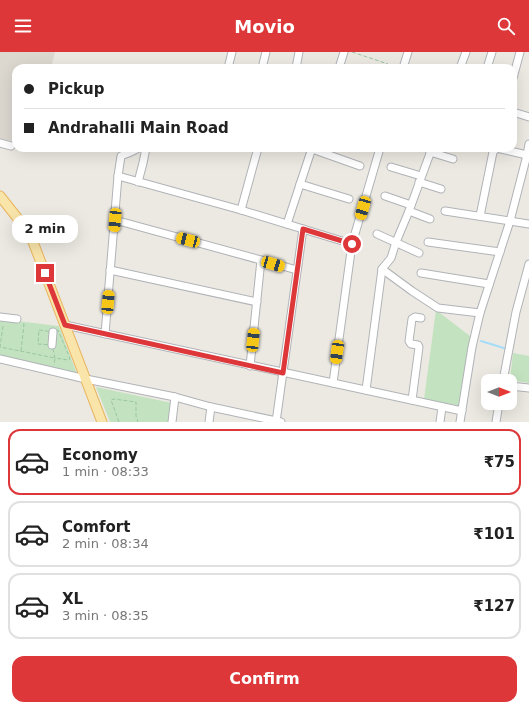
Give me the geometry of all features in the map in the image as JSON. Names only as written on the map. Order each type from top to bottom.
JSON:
[{"type":"main road","points":[[0,197],[30,234],[102,422]]},
{"type":"street","points":[[229,64],[232,52]]},
{"type":"street","points":[[263,64],[266,52]]},
{"type":"street","points":[[297,64],[299,52]]},
{"type":"street","points":[[340,64],[344,52]]},
{"type":"street","points":[[404,64],[408,52]]},
{"type":"street","points":[[462,64],[466,52]]},
{"type":"street","points":[[488,64],[492,52]]},
{"type":"street","points":[[517,64],[520,52]]},
{"type":"street","points":[[517,113],[529,117]]},
{"type":"street","points":[[0,143],[11,146]]},
{"type":"street","points":[[460,422],[472,347],[480,313],[510,221],[529,144]]},
{"type":"street","points":[[105,334],[118,176],[121,156],[130,152]]},
{"type":"street","points":[[138,182],[145,152]]},
{"type":"street","points":[[241,210],[257,152]]},
{"type":"street","points":[[287,224],[311,152]]},
{"type":"street","points":[[323,152],[360,166]]},
{"type":"street","points":[[333,383],[352,244],[379,152]]},
{"type":"street","points":[[366,390],[382,269],[391,258],[430,152]]},
{"type":"street","points":[[436,152],[453,159]]},
{"type":"street","points":[[480,216],[493,152]]},
{"type":"street","points":[[514,152],[527,155]]},
{"type":"street","points":[[391,166],[441,189]]},
{"type":"street","points":[[118,176],[241,210],[352,244]]},
{"type":"street","points":[[300,184],[349,199]]},
{"type":"street","points":[[385,196],[430,219]]},
{"type":"street","points":[[445,211],[529,224]]},
{"type":"street","points":[[115,220],[297,270]]},
{"type":"street","points":[[0,358],[54,372],[175,397],[211,407],[278,422],[283,373],[303,229]]},
{"type":"street","points":[[377,234],[419,253]]},
{"type":"street","points":[[428,242],[500,252]]},
{"type":"street","points":[[250,366],[261,260]]},
{"type":"street","points":[[504,374],[516,312],[529,264]]},
{"type":"street","points":[[382,269],[438,308],[480,313]]},
{"type":"street","points":[[110,270],[257,302]]},
{"type":"street","points":[[421,273],[489,284]]},
{"type":"street","points":[[412,400],[419,347],[418,345],[411,344],[409,342],[412,319],[414,317],[420,318]]},
{"type":"street","points":[[2,320],[17,321]]},
{"type":"street","points":[[65,325],[462,411]]},
{"type":"street","points":[[52,345],[53,332]]},
{"type":"street","points":[[517,387],[529,388]]},
{"type":"street","points":[[172,422],[175,397]]},
{"type":"street","points":[[209,422],[211,407]]},
{"type":"street","points":[[440,422],[442,407]]},
{"type":"street","points":[[497,422],[498,410]]},
{"type":"path","points":[[351,52],[388,64]]},
{"type":"path","points":[[2,320],[0,348],[55,358],[54,372]]},
{"type":"path","points":[[17,321],[24,324],[21,351]]},
{"type":"path","points":[[119,422],[111,400],[114,398],[136,402],[136,416],[138,422]]},
{"type":"shaded area","points":[[0,52],[55,52],[52,64],[12,64],[12,142],[0,140]]},
{"type":"green space","points":[[436,310],[470,336],[461,406],[424,399]]},
{"type":"green space","points":[[0,319],[59,326],[77,374],[0,356]]},
{"type":"green space","points":[[513,353],[529,356],[529,383],[517,381],[517,374],[511,374]]},
{"type":"green space","points":[[96,387],[172,403],[169,422],[110,422]]},
{"type":"waterway","points":[[481,341],[507,349]]},
{"type":"route","points":[[45,273],[65,325],[283,373],[303,229],[352,244]]}]
